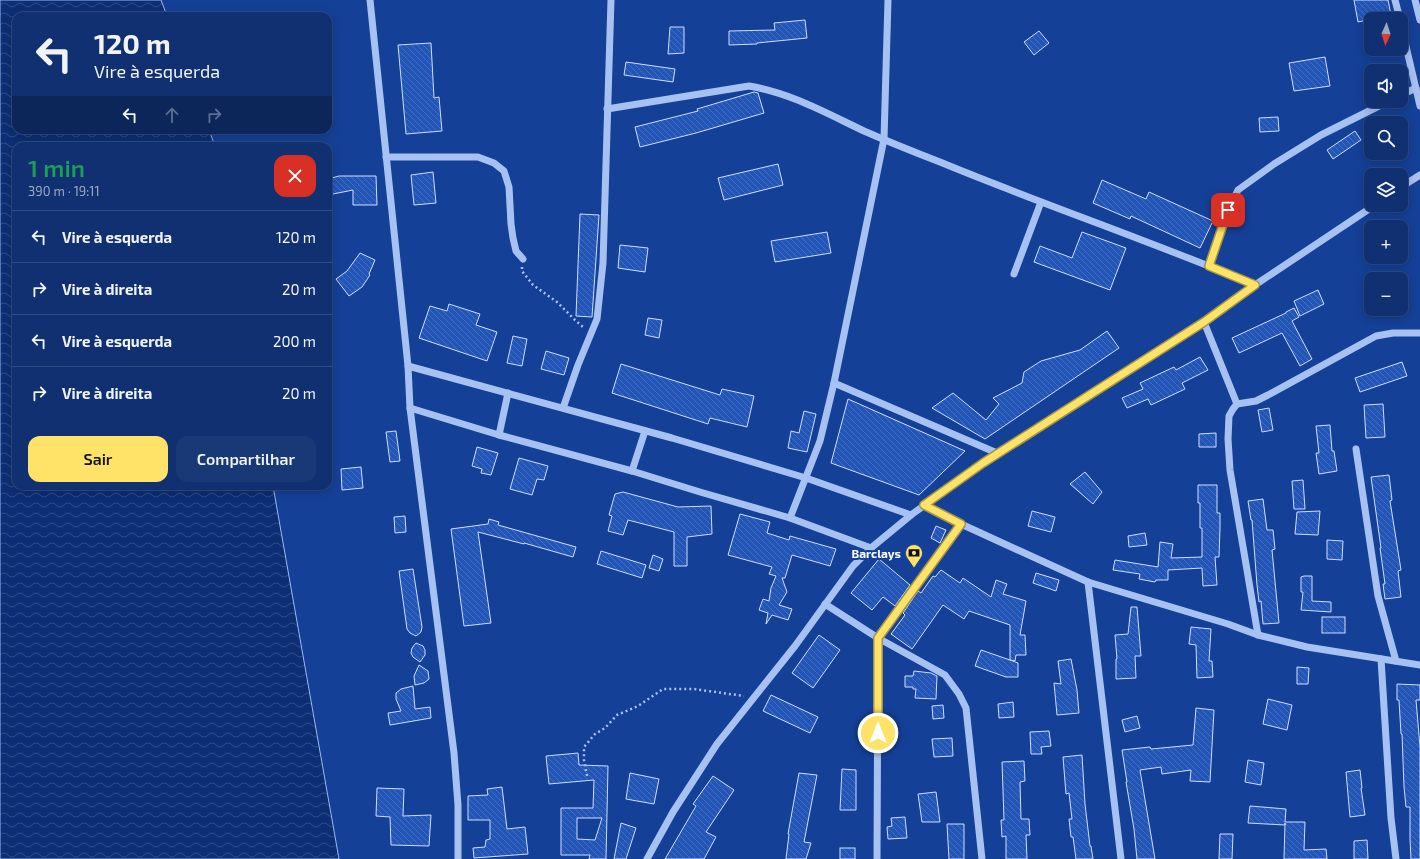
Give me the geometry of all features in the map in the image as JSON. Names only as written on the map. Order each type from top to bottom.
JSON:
[{"type":"street","points":[[370,0],[408,366],[410,408],[454,753],[458,805],[458,859]]},
{"type":"street","points":[[563,408],[578,365],[597,319],[603,262],[611,0]]},
{"type":"street","points":[[790,518],[820,441],[834,383],[884,139],[888,0]]},
{"type":"street","points":[[1395,0],[1398,12]]},
{"type":"street","points":[[1415,0],[1420,20]]},
{"type":"street","points":[[1408,54],[1420,106]]},
{"type":"street","points":[[607,109],[750,86],[766,89],[808,103],[884,139],[1255,285]]},
{"type":"street","points":[[1408,92],[1416,88]]},
{"type":"street","points":[[1209,266],[1228,210],[1238,190],[1274,164],[1321,135],[1375,108]]},
{"type":"street","points":[[386,157],[478,157],[494,162],[504,171],[509,187],[513,238],[516,251],[523,259]]},
{"type":"street","points":[[1408,183],[1420,175]]},
{"type":"street","points":[[1014,274],[1041,202]]},
{"type":"street","points":[[647,859],[673,812],[713,750],[795,646],[853,566],[871,548],[911,514],[997,453],[1204,322],[1255,285],[1364,212]]},
{"type":"street","points":[[1204,322],[1237,404]]},
{"type":"street","points":[[1258,636],[1230,470],[1228,439],[1230,416],[1233,409],[1237,404],[1256,401],[1376,336],[1393,333],[1420,333]]},
{"type":"street","points":[[408,366],[645,431],[806,478],[911,514]]},
{"type":"street","points":[[834,383],[997,453]]},
{"type":"street","points":[[499,435],[508,393]]},
{"type":"street","points":[[410,408],[499,435],[632,471],[790,518],[871,548]]},
{"type":"street","points":[[632,471],[645,431]]},
{"type":"street","points":[[1356,449],[1378,596],[1396,661]]},
{"type":"street","points":[[924,505],[961,524],[1088,582],[1228,624],[1258,636],[1307,647],[1420,665]]},
{"type":"street","points":[[877,859],[878,638],[961,524]]},
{"type":"street","points":[[1088,582],[1121,859]]},
{"type":"street","points":[[825,604],[878,638],[945,675],[959,694],[966,708],[982,859]]},
{"type":"street","points":[[1380,659],[1391,818],[1396,859]]},
{"type":"path","points":[[523,259],[522,271],[533,285],[557,302],[574,320],[591,333]]},
{"type":"path","points":[[587,776],[584,760],[584,747],[591,738],[605,728],[617,715],[638,706],[663,690],[694,689],[754,697]]},
{"type":"water","points":[[0,0],[161,0],[166,12],[12,12],[12,134],[210,134],[214,142],[12,142],[12,490],[274,490],[339,859],[0,859]]},
{"type":"building","points":[[1354,0],[1388,0],[1390,12],[1364,12],[1364,21],[1358,22]]},
{"type":"building","points":[[805,20],[807,38],[757,44],[729,45],[729,31],[775,30],[774,23]]},
{"type":"building","points":[[670,27],[684,27],[684,53],[668,54]]},
{"type":"building","points":[[1039,31],[1049,43],[1034,55],[1024,42]]},
{"type":"building","points":[[431,43],[434,98],[439,97],[442,131],[406,134],[398,45]]},
{"type":"building","points":[[1325,57],[1330,86],[1294,91],[1289,63]]},
{"type":"building","points":[[626,62],[675,69],[673,82],[624,75]]},
{"type":"building","points":[[754,92],[758,93],[764,113],[696,133],[640,147],[635,127],[698,111],[697,109]]},
{"type":"building","points":[[1278,117],[1279,131],[1260,132],[1259,118]]},
{"type":"building","points":[[1355,131],[1361,140],[1333,159],[1327,150]]},
{"type":"building","points":[[778,164],[783,185],[724,200],[718,178]]},
{"type":"building","points":[[433,172],[436,203],[414,205],[411,175]]},
{"type":"building","points":[[339,176],[376,176],[377,205],[353,205],[353,190],[332,194],[332,178]]},
{"type":"building","points":[[1102,180],[1146,199],[1149,192],[1213,221],[1200,248],[1131,216],[1130,219],[1093,203]]},
{"type":"building","points":[[580,214],[599,215],[592,317],[576,316]]},
{"type":"building","points":[[827,232],[831,253],[775,262],[771,241]]},
{"type":"building","points":[[1082,232],[1126,248],[1110,290],[1034,262],[1040,246],[1072,258]]},
{"type":"building","points":[[620,245],[648,248],[645,272],[618,268]]},
{"type":"building","points":[[360,253],[375,260],[369,274],[370,275],[362,287],[349,296],[336,279],[347,271]]},
{"type":"building","points":[[1318,290],[1324,304],[1300,316],[1294,301]]},
{"type":"building","points":[[449,304],[480,314],[476,325],[497,332],[487,361],[419,338],[430,306],[447,311]]},
{"type":"building","points":[[1294,308],[1299,317],[1292,321],[1312,359],[1300,366],[1282,333],[1239,353],[1232,338]]},
{"type":"building","points":[[648,318],[662,320],[659,338],[645,335]]},
{"type":"building","points":[[1107,331],[1119,348],[985,439],[932,408],[953,393],[986,420],[999,404],[993,398],[1022,383],[1024,372],[1041,361],[1080,350]]},
{"type":"building","points":[[513,336],[527,339],[522,366],[507,363]]},
{"type":"building","points":[[546,351],[569,358],[564,375],[541,369]]},
{"type":"building","points":[[1200,357],[1208,370],[1182,383],[1185,389],[1151,405],[1148,399],[1127,408],[1122,398],[1143,389],[1140,383],[1174,367],[1176,370]]},
{"type":"building","points":[[1402,362],[1407,376],[1360,392],[1355,378]]},
{"type":"building","points":[[621,364],[720,395],[722,389],[754,396],[747,427],[710,418],[708,424],[612,393]]},
{"type":"building","points":[[848,399],[965,451],[919,495],[831,463]]},
{"type":"building","points":[[1383,404],[1385,437],[1366,438],[1364,405]]},
{"type":"building","points":[[1269,408],[1273,430],[1262,432],[1258,410]]},
{"type":"building","points":[[804,411],[816,414],[807,452],[788,448],[791,431],[799,433]]},
{"type":"building","points":[[1330,425],[1332,451],[1334,451],[1337,471],[1319,474],[1316,453],[1319,453],[1316,426]]},
{"type":"building","points":[[396,431],[400,461],[390,462],[386,432]]},
{"type":"building","points":[[1216,433],[1216,447],[1199,447],[1199,434]]},
{"type":"building","points":[[477,447],[498,453],[491,475],[481,473],[482,469],[472,466]]},
{"type":"building","points":[[519,458],[548,466],[544,480],[537,479],[532,495],[510,489]]},
{"type":"building","points":[[361,467],[363,488],[342,490],[341,469]]},
{"type":"building","points":[[1085,472],[1102,492],[1093,504],[1070,484]]},
{"type":"building","points":[[1389,475],[1392,500],[1390,501],[1401,570],[1398,571],[1401,597],[1385,599],[1381,548],[1371,477]]},
{"type":"building","points":[[1303,480],[1305,509],[1294,509],[1292,481]]},
{"type":"building","points":[[1198,485],[1217,485],[1217,513],[1220,513],[1220,528],[1219,557],[1215,557],[1217,585],[1203,586],[1202,568],[1168,570],[1168,580],[1156,580],[1155,582],[1139,579],[1140,574],[1113,570],[1115,560],[1158,567],[1160,542],[1173,544],[1171,558],[1202,557],[1202,528],[1200,528]]},
{"type":"building","points":[[623,492],[678,507],[711,506],[712,534],[687,537],[687,566],[674,566],[674,532],[628,520],[623,535],[608,531],[612,516],[609,515],[615,494]]},
{"type":"building","points":[[1263,499],[1267,530],[1273,530],[1275,549],[1272,550],[1279,623],[1263,624],[1261,601],[1259,602],[1252,520],[1248,501]]},
{"type":"building","points":[[1032,511],[1055,517],[1051,532],[1028,526]]},
{"type":"building","points":[[1320,511],[1318,535],[1295,534],[1297,512]]},
{"type":"building","points":[[740,514],[770,522],[767,533],[789,540],[790,536],[836,549],[830,566],[792,555],[785,578],[782,578],[787,592],[779,605],[792,609],[788,620],[772,615],[766,624],[768,613],[759,610],[763,599],[769,601],[771,588],[776,576],[769,574],[772,567],[728,555]]},
{"type":"building","points":[[405,516],[406,532],[395,533],[394,517]]},
{"type":"building","points":[[489,519],[499,522],[498,525],[576,547],[573,557],[478,532],[491,623],[464,626],[451,529],[488,524]]},
{"type":"building","points":[[936,526],[946,530],[940,543],[931,538]]},
{"type":"building","points":[[1145,533],[1147,545],[1129,547],[1128,536]]},
{"type":"building","points":[[1327,540],[1343,541],[1342,560],[1327,559]]},
{"type":"building","points":[[601,551],[646,565],[642,578],[597,564]]},
{"type":"building","points":[[653,555],[663,559],[659,571],[649,568]]},
{"type":"building","points":[[879,559],[910,585],[895,606],[883,597],[872,610],[851,593]]},
{"type":"building","points":[[413,569],[422,627],[421,632],[416,636],[410,633],[407,629],[399,571]]},
{"type":"building","points":[[941,570],[960,583],[963,578],[991,597],[996,580],[1007,584],[1003,594],[1026,601],[1020,635],[1025,635],[1026,655],[1016,655],[1015,661],[1010,660],[1010,625],[969,611],[964,619],[943,605],[912,649],[891,634],[905,615],[903,613],[918,591],[921,593],[933,576],[935,577]]},
{"type":"building","points":[[1036,573],[1059,580],[1056,591],[1033,583]]},
{"type":"building","points":[[1312,576],[1312,601],[1331,602],[1331,612],[1301,610],[1303,592],[1301,592],[1301,577]]},
{"type":"building","points":[[1131,607],[1137,607],[1141,656],[1135,656],[1136,678],[1116,679],[1117,659],[1115,635],[1128,634]]},
{"type":"building","points":[[1322,617],[1345,617],[1345,633],[1322,633]]},
{"type":"building","points":[[1191,627],[1211,629],[1209,661],[1212,661],[1213,677],[1197,678],[1196,645],[1189,644]]},
{"type":"building","points":[[819,635],[840,650],[813,688],[792,673]]},
{"type":"building","points":[[416,643],[423,646],[425,650],[425,655],[420,662],[413,657],[411,653],[412,648]]},
{"type":"building","points":[[981,650],[1018,663],[1018,677],[1006,677],[975,666]]},
{"type":"building","points":[[1071,659],[1077,690],[1079,713],[1057,715],[1054,683],[1061,684],[1058,661]]},
{"type":"building","points":[[419,665],[428,671],[429,679],[424,683],[415,685],[414,676]]},
{"type":"building","points":[[1297,667],[1309,668],[1308,684],[1297,684]]},
{"type":"building","points":[[914,671],[931,673],[937,676],[936,699],[915,698],[916,689],[913,689],[913,687],[905,687],[905,676],[913,676]]},
{"type":"building","points":[[1397,684],[1420,685],[1420,700],[1416,700],[1420,747],[1420,859],[1411,859],[1410,807],[1406,807],[1402,734],[1399,700],[1397,700]]},
{"type":"building","points":[[413,686],[415,709],[430,707],[431,718],[390,725],[388,713],[401,711],[396,699],[396,693],[401,689]]},
{"type":"building","points":[[771,695],[818,717],[810,733],[763,711]]},
{"type":"building","points":[[1268,699],[1292,705],[1287,730],[1263,724]]},
{"type":"building","points":[[1013,702],[1014,717],[999,718],[998,704]]},
{"type":"building","points":[[943,705],[944,718],[933,719],[932,706]]},
{"type":"building","points":[[1196,708],[1214,710],[1210,782],[1190,781],[1191,770],[1162,774],[1161,767],[1140,770],[1155,859],[1137,859],[1122,750],[1193,745]]},
{"type":"building","points":[[1137,716],[1140,728],[1125,732],[1122,720]]},
{"type":"building","points":[[1049,731],[1051,746],[1041,747],[1042,754],[1031,754],[1030,732]]},
{"type":"building","points":[[952,738],[953,756],[934,757],[932,739]]},
{"type":"building","points":[[578,753],[579,765],[608,766],[606,859],[589,859],[590,855],[561,855],[561,808],[593,808],[594,780],[549,784],[546,756]],"holes":[[[577,818],[602,818],[595,840],[577,839]]]},
{"type":"building","points":[[1082,755],[1085,804],[1093,859],[1076,859],[1069,819],[1072,819],[1069,793],[1066,794],[1063,757]]},
{"type":"building","points":[[1248,760],[1264,763],[1261,785],[1245,782]]},
{"type":"building","points":[[1024,761],[1025,781],[1020,782],[1021,819],[1029,819],[1030,835],[1026,835],[1027,859],[1006,859],[1006,836],[1002,837],[1001,820],[1004,820],[1002,762]]},
{"type":"building","points":[[842,769],[856,770],[856,810],[840,810]]},
{"type":"building","points":[[1360,770],[1365,815],[1350,817],[1346,772]]},
{"type":"building","points":[[630,773],[659,779],[654,804],[626,799]]},
{"type":"building","points":[[799,773],[817,775],[804,842],[811,843],[806,859],[786,859],[788,834]]},
{"type":"building","points":[[713,776],[734,790],[706,832],[716,837],[704,859],[665,859],[696,806],[693,804]]},
{"type":"building","points":[[502,787],[507,829],[525,827],[528,854],[474,858],[473,848],[485,847],[486,840],[490,839],[490,820],[468,820],[468,796],[488,795],[487,789]]},
{"type":"building","points":[[377,788],[404,789],[403,816],[431,815],[429,846],[391,845],[390,817],[376,816]]},
{"type":"building","points":[[936,792],[940,822],[922,822],[918,794]]},
{"type":"building","points":[[1250,806],[1286,809],[1285,822],[1305,822],[1304,850],[1326,849],[1327,859],[1284,859],[1285,825],[1248,823]]},
{"type":"building","points":[[905,817],[907,838],[888,839],[887,827],[892,826],[891,818]]},
{"type":"building","points":[[621,823],[636,828],[626,859],[614,859]]},
{"type":"building","points":[[947,824],[964,824],[964,859],[949,859]]},
{"type":"building","points":[[1220,834],[1233,834],[1232,859],[1219,859]]},
{"type":"building","points":[[1367,840],[1368,859],[1354,859],[1354,841]]},
{"type":"building","points":[[840,848],[855,848],[855,859],[840,859]]},
{"type":"place","name":"Barclays","points":[[914,568]]},
{"type":"route","points":[[878,733],[878,638],[961,524],[924,505],[997,453],[1204,322],[1255,285],[1209,266],[1228,210]]}]
